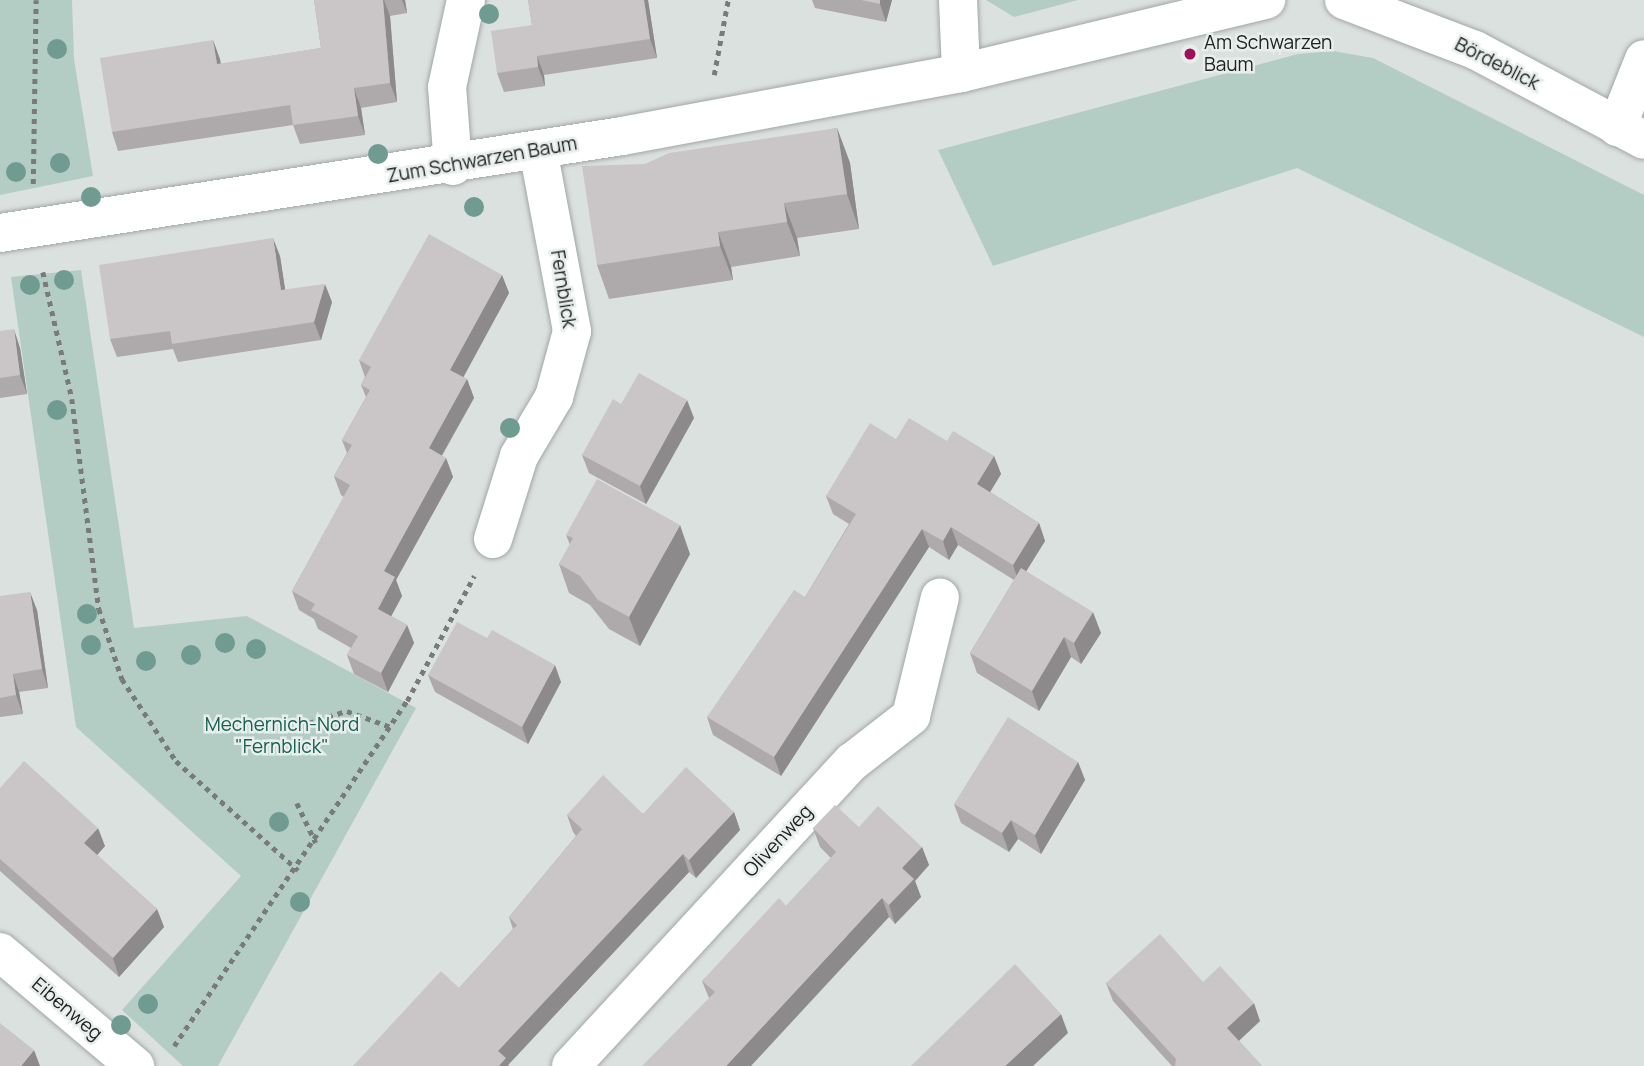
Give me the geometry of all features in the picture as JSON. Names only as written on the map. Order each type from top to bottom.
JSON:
[{"type":"street","points":[[453,166],[447,87],[466,0]]},
{"type":"street","points":[[958,0],[961,73],[1266,0]]},
{"type":"street","name":"Bördeblick","points":[[1344,0],[1475,50],[1630,133]]},
{"type":"street","points":[[1630,133],[1644,59]]},
{"type":"street","name":"Zum Schwarzen Baum","points":[[0,233],[453,166],[961,73]]},
{"type":"street","name":"Fernblick","points":[[493,540],[519,456],[554,397],[572,331],[538,150]]},
{"type":"street","name":"Olivenweg","points":[[571,1066],[852,762],[911,716],[940,597]]},
{"type":"street","name":"Eibenweg","points":[[0,951],[150,1061]]},
{"type":"path","points":[[36,0],[31,197],[72,399],[99,609],[122,679],[177,761],[298,870]]},
{"type":"path","points":[[711,117],[728,0]]},
{"type":"path","points":[[150,1061],[316,843],[391,727],[493,540]]},
{"type":"path","points":[[309,723],[347,711],[391,727]]},
{"type":"path","points":[[297,803],[316,843]]},
{"type":"green space","points":[[0,0],[72,0],[74,59],[93,176],[0,195]]},
{"type":"green space","points":[[986,0],[1078,0],[1014,17]]},
{"type":"green space","points":[[1333,51],[1373,58],[1644,195],[1644,337],[1297,168],[993,266],[938,150],[1298,54]]},
{"type":"green space","name":"Mechernich-Nord \"Fernblick\"","points":[[81,270],[134,628],[247,616],[416,708],[218,1066],[183,1066],[122,1010],[241,876],[76,727],[11,277]]},
{"type":"building","points":[[314,0],[383,0],[390,83],[354,88],[358,116],[293,125],[290,105],[112,132],[100,58],[213,40],[217,64],[321,48]]},
{"type":"building","points":[[528,0],[644,0],[650,39],[537,56],[538,67],[497,73],[491,31],[532,25]]},
{"type":"building","points":[[861,0],[880,0],[880,4]]},
{"type":"building","points":[[837,128],[847,194],[784,203],[787,222],[718,232],[720,246],[597,265],[582,166],[645,164],[669,153]]},
{"type":"building","points":[[429,234],[502,275],[450,370],[467,379],[429,448],[446,458],[384,571],[395,577],[378,609],[407,625],[381,673],[347,655],[358,636],[311,610],[315,604],[292,591],[350,485],[334,476],[352,445],[342,440],[370,390],[361,385],[371,367],[359,360]]},
{"type":"building","points":[[273,238],[281,290],[325,284],[314,322],[172,344],[170,331],[110,339],[99,265]]},
{"type":"building","points":[[14,329],[20,375],[0,378],[0,331]]},
{"type":"building","points":[[639,373],[687,400],[640,486],[582,455],[613,399],[621,404]]},
{"type":"building","points":[[909,418],[947,441],[953,431],[994,456],[977,484],[1039,523],[1013,565],[951,527],[943,541],[922,529],[774,757],[707,717],[794,590],[805,597],[856,514],[826,496],[870,423],[896,439]]},
{"type":"building","points":[[597,479],[680,525],[629,617],[598,600],[580,576],[559,564],[573,538],[566,535]]},
{"type":"building","points":[[1021,568],[1093,612],[1074,643],[1064,637],[1032,691],[970,653]]},
{"type":"building","points":[[30,592],[42,669],[13,674],[16,695],[0,698],[0,596]]},
{"type":"building","points":[[457,622],[487,638],[492,630],[555,665],[522,727],[428,675]]},
{"type":"building","points":[[1008,717],[1078,762],[1035,835],[1011,820],[1002,833],[954,804]]},
{"type":"building","points":[[24,761],[98,828],[84,843],[157,909],[113,958],[0,859],[0,788]]},
{"type":"building","points":[[686,767],[734,812],[689,860],[683,854],[498,1051],[506,1058],[499,1066],[353,1066],[441,971],[459,988],[517,925],[509,917],[582,829],[567,815],[603,775],[643,814]]},
{"type":"building","points":[[835,805],[859,827],[878,806],[922,847],[902,868],[914,879],[889,905],[882,898],[726,1066],[642,1066],[715,992],[702,981],[779,898],[786,906],[836,852],[813,828]]},
{"type":"building","points":[[1160,934],[1203,982],[1220,966],[1254,1003],[1227,1028],[1262,1066],[1175,1066],[1176,1059],[1106,983]]},
{"type":"building","points":[[1015,964],[1061,1014],[1005,1066],[911,1066]]},
{"type":"building","points":[[0,1023],[34,1050],[21,1066],[0,1066]]},
{"type":"place","name":"Am Schwarzen Baum","points":[[1190,54]]}]
